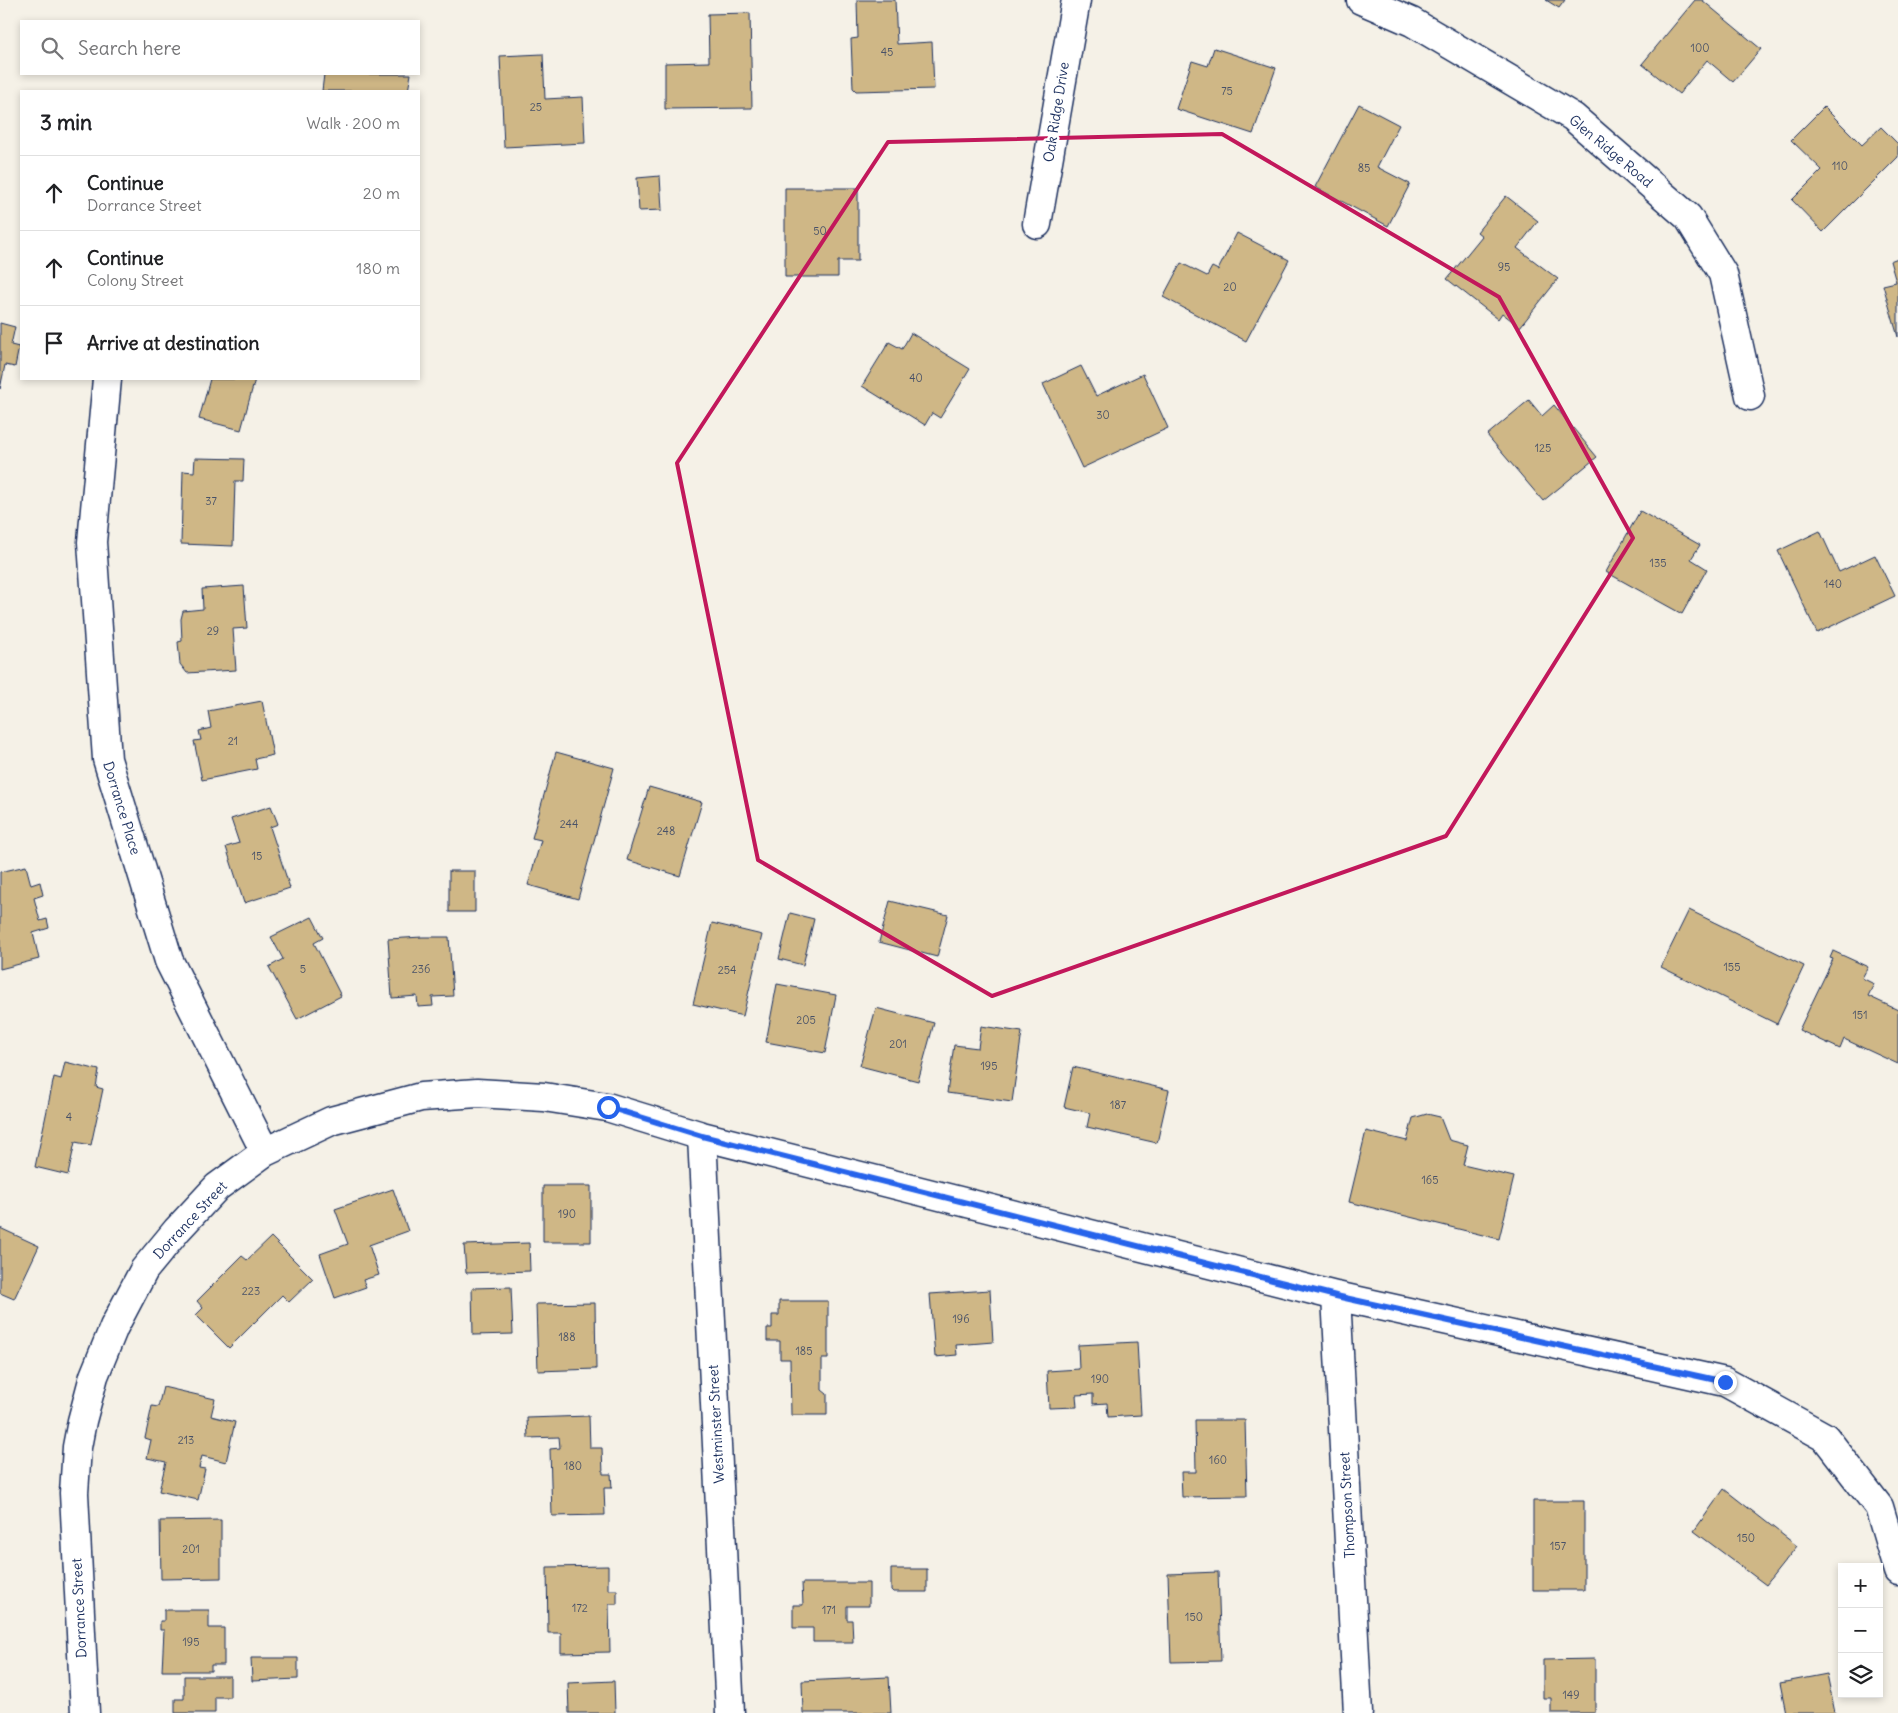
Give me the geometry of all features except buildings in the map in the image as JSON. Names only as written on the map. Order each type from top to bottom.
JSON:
[{"type":"street","name":"Oak Ridge Drive","points":[[1037,224],[1076,0]]},
{"type":"street","name":"Glen Ridge Road","points":[[1361,0],[1412,22],[1573,117],[1688,217],[1723,274],[1750,396]]},
{"type":"street","name":"Dorrance Place","points":[[107,380],[92,542],[106,758],[169,960],[265,1152]]},
{"type":"street","name":"Dorrance Street","points":[[84,1713],[74,1494],[77,1447],[94,1376],[114,1327],[144,1270],[177,1230],[217,1187],[265,1152],[331,1121],[421,1097],[477,1093],[544,1097],[608,1107],[702,1136],[1336,1296],[1725,1382],[1825,1437],[1879,1507],[1898,1571]]},
{"type":"street","name":"Westminster Street","points":[[702,1136],[730,1713]]},
{"type":"street","name":"Thompson Street","points":[[1336,1296],[1358,1713]]},
{"type":"highlighted area","points":[[1222,134],[1499,297],[1633,538],[1446,836],[992,996],[758,860],[677,463],[888,142]]},
{"type":"route","points":[[608,1107],[702,1136],[1336,1296],[1725,1382]]}]
